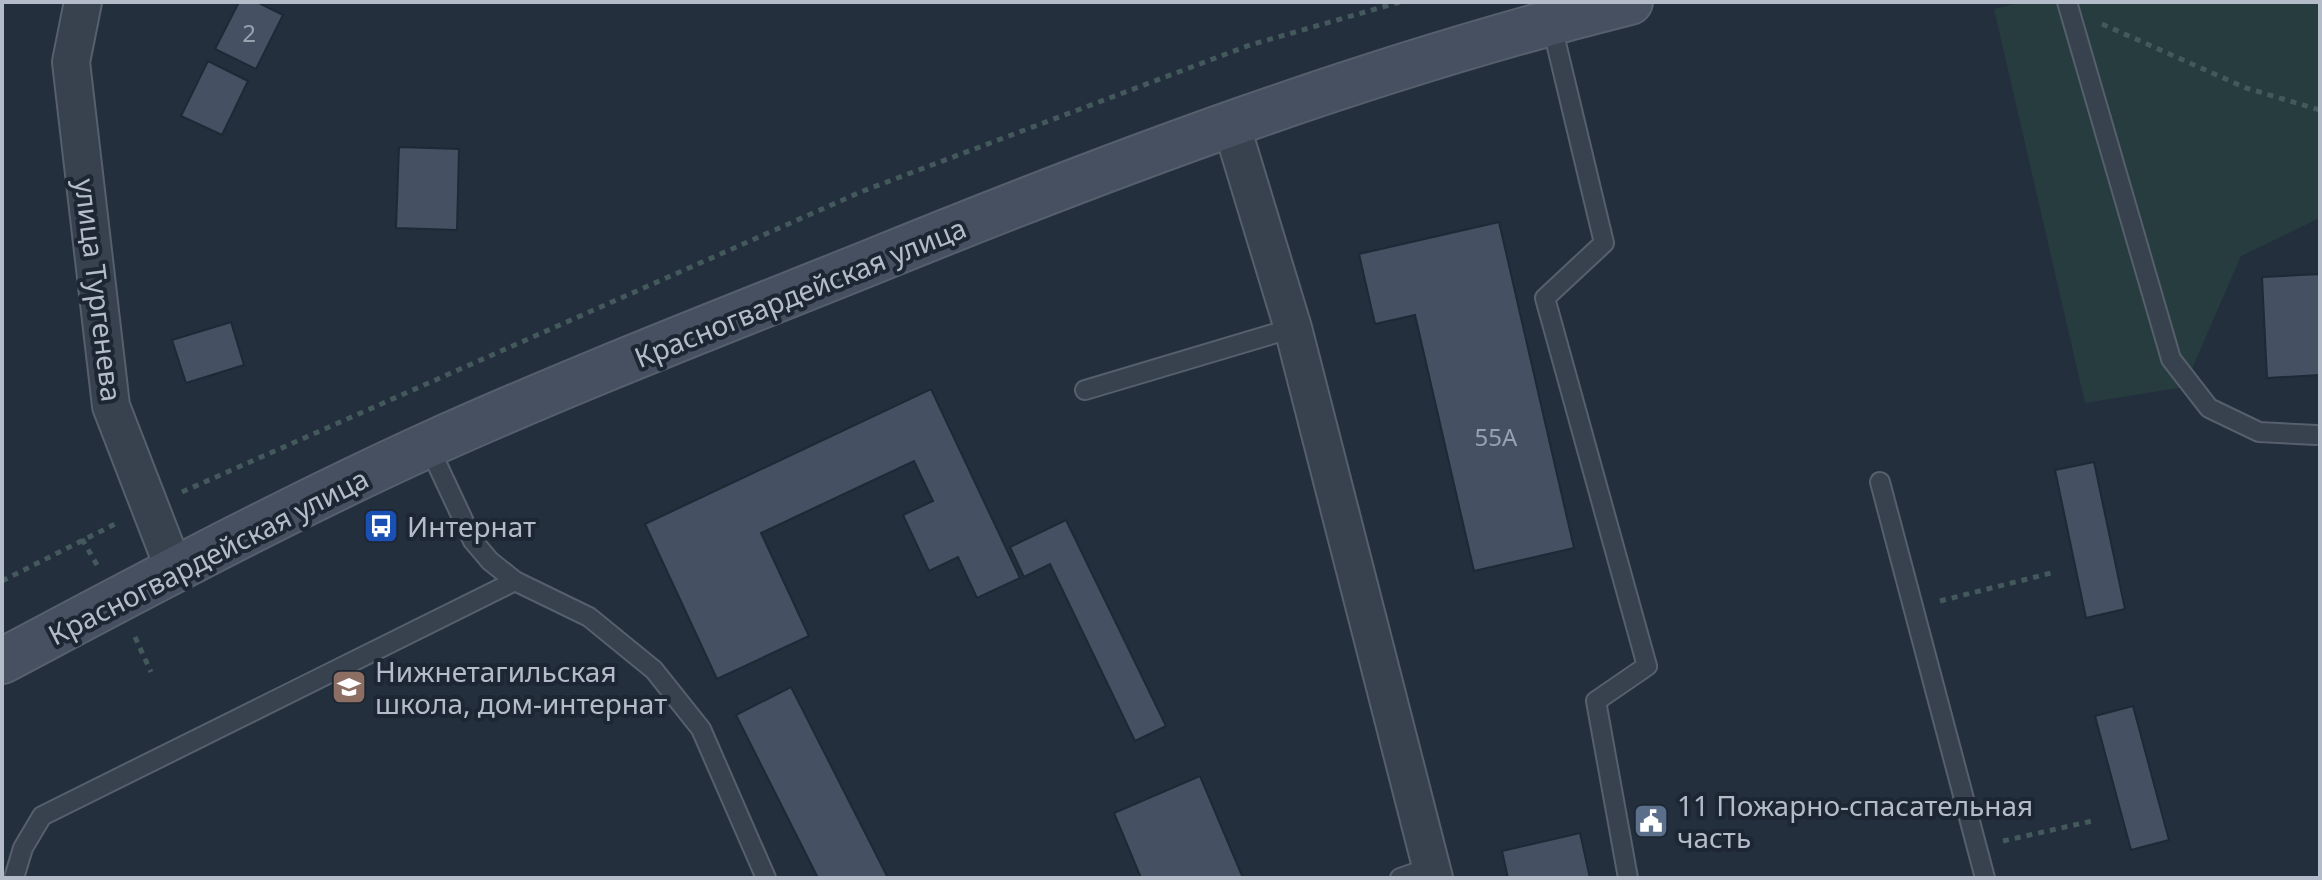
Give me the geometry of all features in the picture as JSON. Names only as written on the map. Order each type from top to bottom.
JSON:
[{"type":"main road","name":"Красногвардейская улица","points":[[2,661],[174,569],[428,445],[1033,196],[1231,124],[1551,22],[1630,2]]},
{"type":"street","name":"улица Тургенева","points":[[83,2],[71,62],[111,406],[174,569]]},
{"type":"street","points":[[1231,124],[1293,328],[1422,874]]},
{"type":"lane","points":[[2068,6],[2171,359],[2209,408],[2259,432],[2316,435]]},
{"type":"lane","points":[[1551,22],[1604,243],[1545,298],[1647,666],[1596,701],[1628,878]]},
{"type":"lane","points":[[1085,390],[1293,328]]},
{"type":"lane","points":[[428,445],[473,541],[515,581],[589,617],[654,670],[701,729],[766,878]]},
{"type":"lane","points":[[1880,482],[1985,878]]},
{"type":"lane","points":[[14,878],[23,848],[42,816],[515,581]]},
{"type":"path","points":[[2,581],[150,506],[863,191],[1250,45],[1400,2]]},
{"type":"path","points":[[2068,6],[2246,88],[2320,110]]},
{"type":"path","points":[[1913,608],[2055,572]]},
{"type":"path","points":[[1976,847],[2092,821]]},
{"type":"green space","points":[[2022,2],[2320,2],[2320,218],[2241,256],[2184,387],[2085,403],[1994,9]]},
{"type":"building","points":[[239,2],[257,2],[283,15],[256,69],[215,49]]},
{"type":"building","points":[[208,61],[248,81],[222,135],[181,116]]},
{"type":"building","points":[[399,147],[459,149],[457,230],[396,228]]},
{"type":"building","points":[[1499,222],[1574,548],[1474,571],[1415,315],[1375,324],[1359,254]]},
{"type":"building","points":[[2320,274],[2320,375],[2267,378],[2262,277]]},
{"type":"building","points":[[231,322],[244,365],[186,383],[172,340]]},
{"type":"building","points":[[931,389],[1020,578],[977,598],[958,557],[929,571],[903,515],[933,501],[914,461],[761,533],[809,636],[717,679],[645,524]]},
{"type":"building","points":[[2094,462],[2125,609],[2086,618],[2055,470]]},
{"type":"building","points":[[1066,520],[1166,726],[1135,741],[1050,564],[1024,577],[1010,547]]},
{"type":"building","points":[[791,687],[888,878],[818,878],[736,715]]},
{"type":"building","points":[[2133,706],[2169,840],[2131,850],[2095,716]]},
{"type":"building","points":[[1200,776],[1243,878],[1141,878],[1114,813]]},
{"type":"building","points":[[1580,833],[1590,878],[1508,878],[1502,851]]},
{"type":"place","name":"Интернат","points":[[381,526]]},
{"type":"place","name":"Нижнетагильская школа, дом-интернат","points":[[349,687]]},
{"type":"place","name":"11 Пожарно-спасательная часть","points":[[1651,821]]}]
